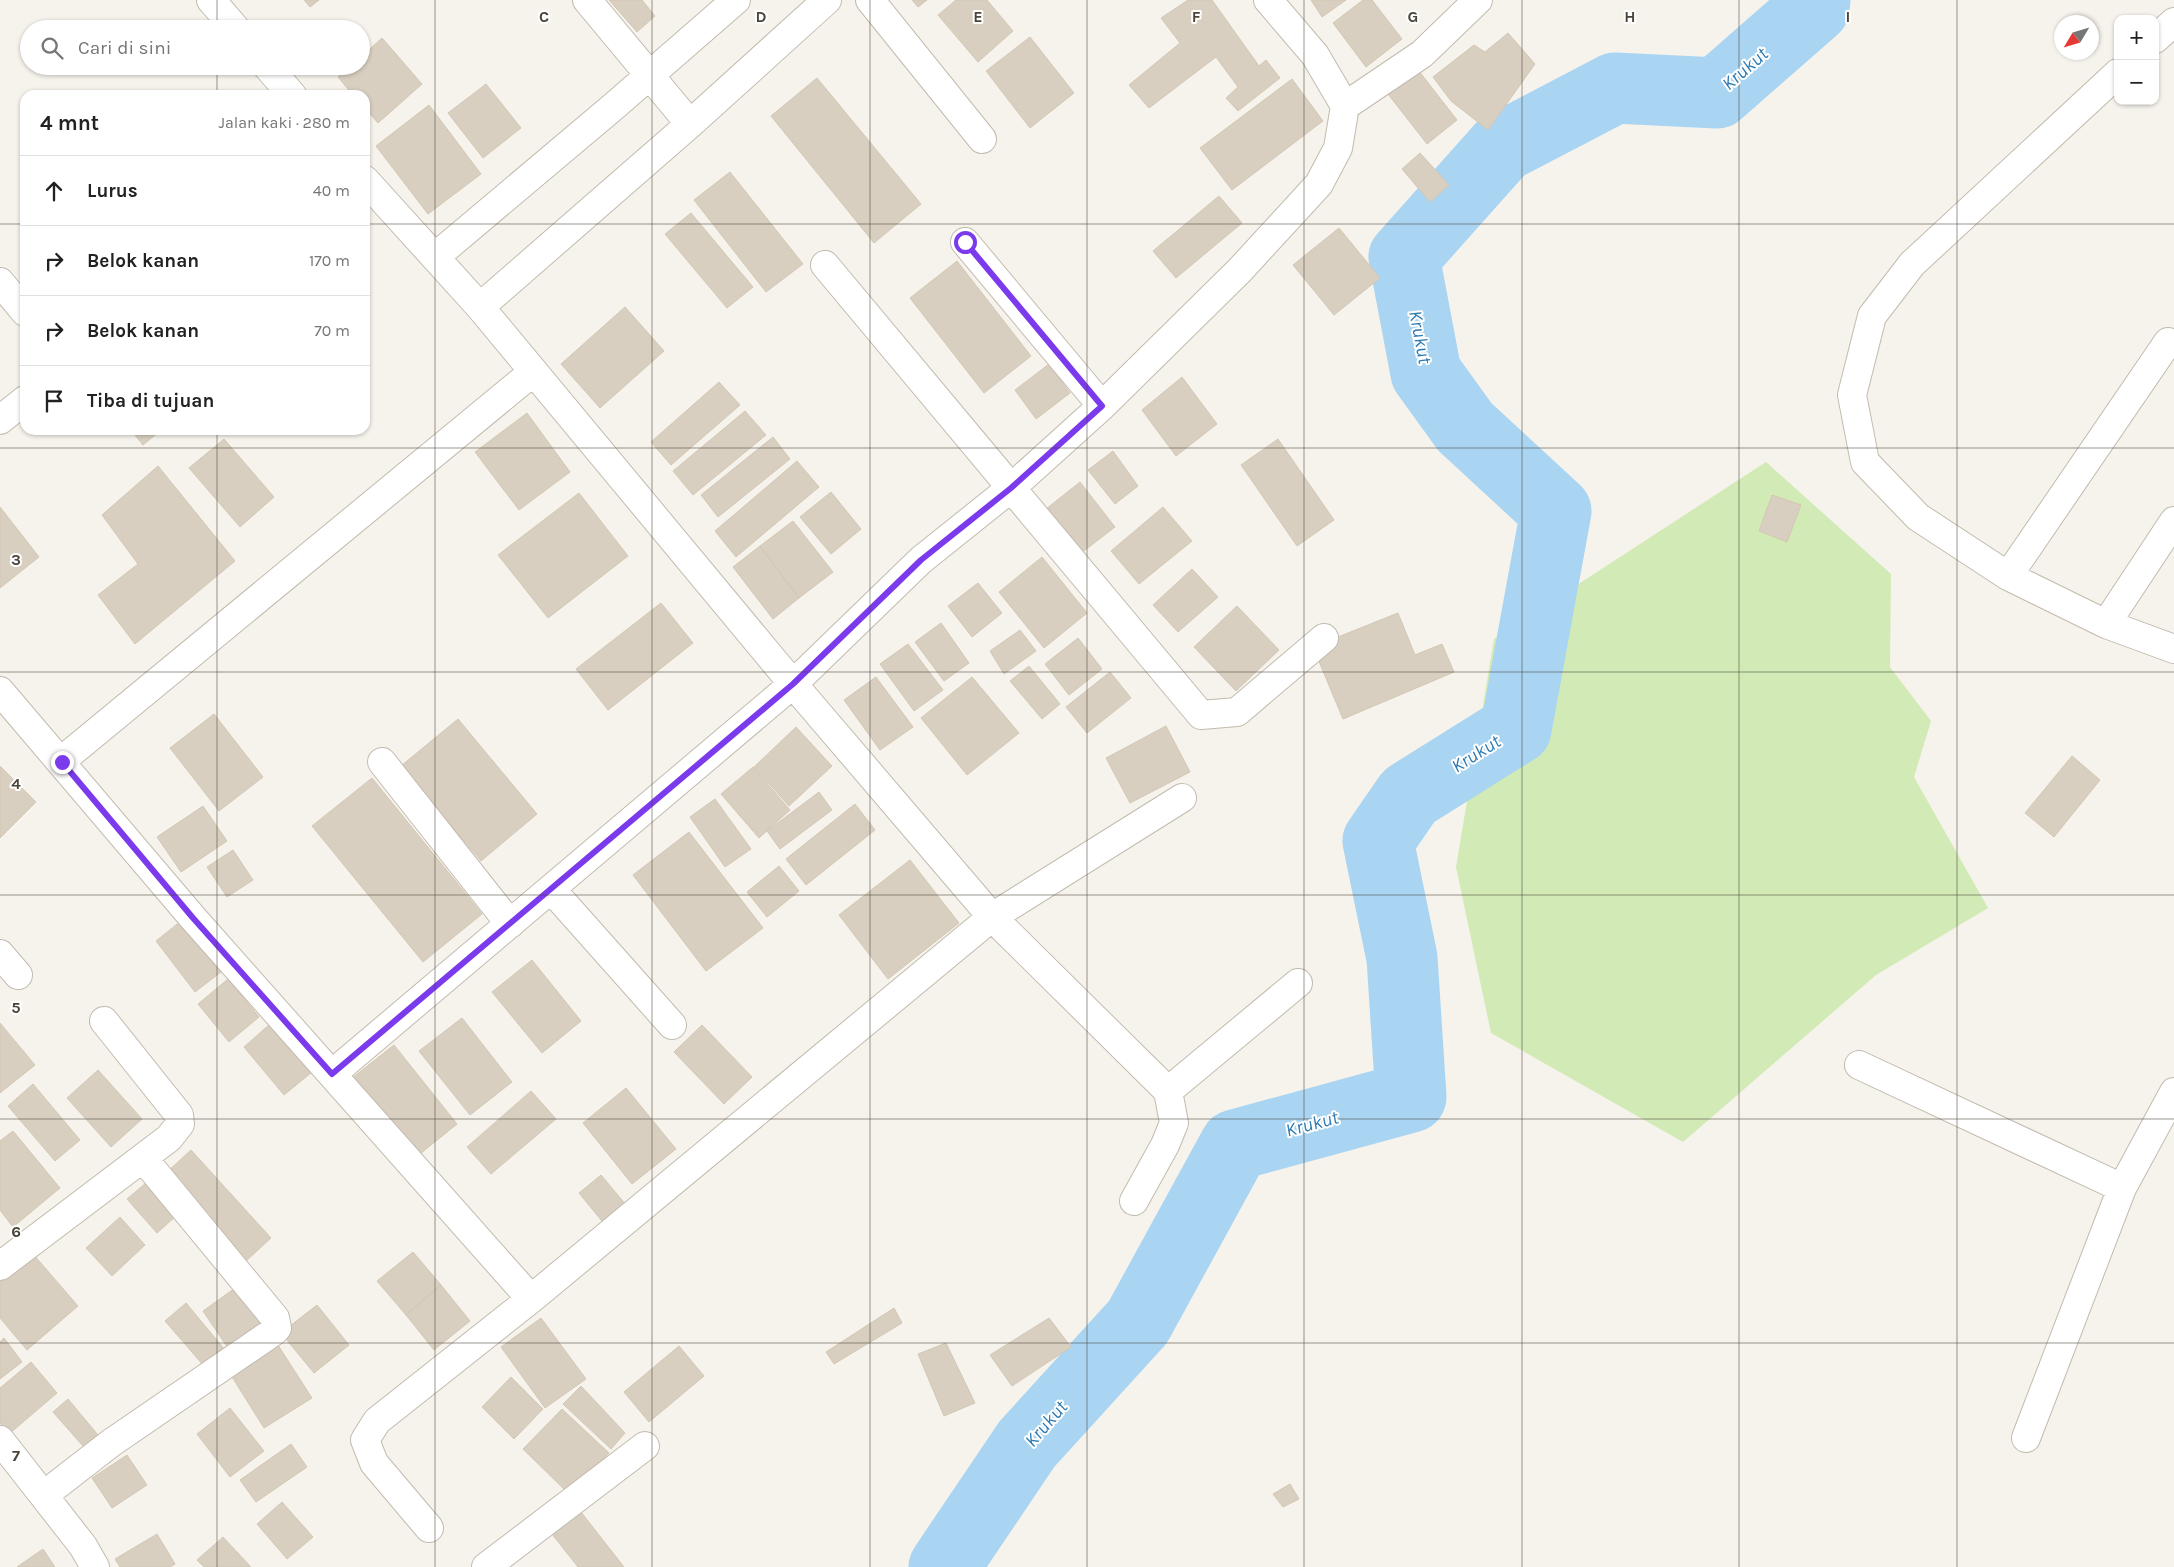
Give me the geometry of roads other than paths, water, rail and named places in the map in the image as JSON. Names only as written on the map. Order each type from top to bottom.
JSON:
[{"type":"street","points":[[211,0],[228,20]]},
{"type":"street","points":[[587,0],[690,124]]},
{"type":"street","points":[[435,257],[613,107],[736,0]]},
{"type":"street","points":[[480,307],[690,124],[827,0]]},
{"type":"street","points":[[870,0],[982,139]]},
{"type":"street","points":[[332,1074],[793,684],[921,560],[1011,488],[1102,406],[1240,270],[1319,184],[1338,148],[1345,106],[1315,55],[1268,0]]},
{"type":"street","points":[[1345,106],[1422,54],[1478,0]]},
{"type":"street","points":[[2159,35],[2174,22]]},
{"type":"street","points":[[275,75],[288,90]]},
{"type":"street","points":[[2114,77],[1912,264],[1872,316],[1852,395],[1865,462],[1918,517],[2008,576],[2106,624],[2174,649]]},
{"type":"street","points":[[370,186],[480,307],[793,684],[992,917],[1168,1091],[1174,1123],[1165,1145],[1134,1200]]},
{"type":"street","points":[[965,242],[1102,406]]},
{"type":"street","points":[[824,265],[1201,715],[1237,712],[1324,638]]},
{"type":"street","points":[[0,282],[20,306]]},
{"type":"street","points":[[2008,576],[2168,342]]},
{"type":"street","points":[[62,762],[533,372]]},
{"type":"street","points":[[0,420],[20,404]]},
{"type":"street","points":[[2106,624],[2174,521]]},
{"type":"street","points":[[0,691],[193,918],[531,1299]]},
{"type":"street","points":[[382,762],[510,924]]},
{"type":"street","points":[[429,1528],[374,1463],[365,1440],[377,1420],[531,1299],[992,917],[1182,798]]},
{"type":"street","points":[[551,889],[672,1025]]},
{"type":"street","points":[[0,954],[18,975]]},
{"type":"street","points":[[1168,1091],[1298,983]]},
{"type":"street","points":[[0,1266],[169,1138],[180,1124],[179,1114],[104,1020]]},
{"type":"street","points":[[1859,1065],[2122,1188]]},
{"type":"street","points":[[2026,1438],[2122,1188],[2174,1092]]},
{"type":"street","points":[[44,1495],[111,1442],[273,1332],[276,1328],[275,1318],[143,1158]]},
{"type":"street","points":[[0,1440],[84,1546],[96,1567]]},
{"type":"street","points":[[486,1567],[646,1446]]},
{"type":"waterway","name":"Krukut","points":[[944,1567],[1027,1444],[1138,1322],[1235,1145],[1411,1097],[1402,958],[1378,841],[1409,796],[1516,729],[1556,511],[1465,427],[1426,373],[1404,257],[1502,147],[1615,88],[1717,93],[1814,8],[1815,0]]}]
